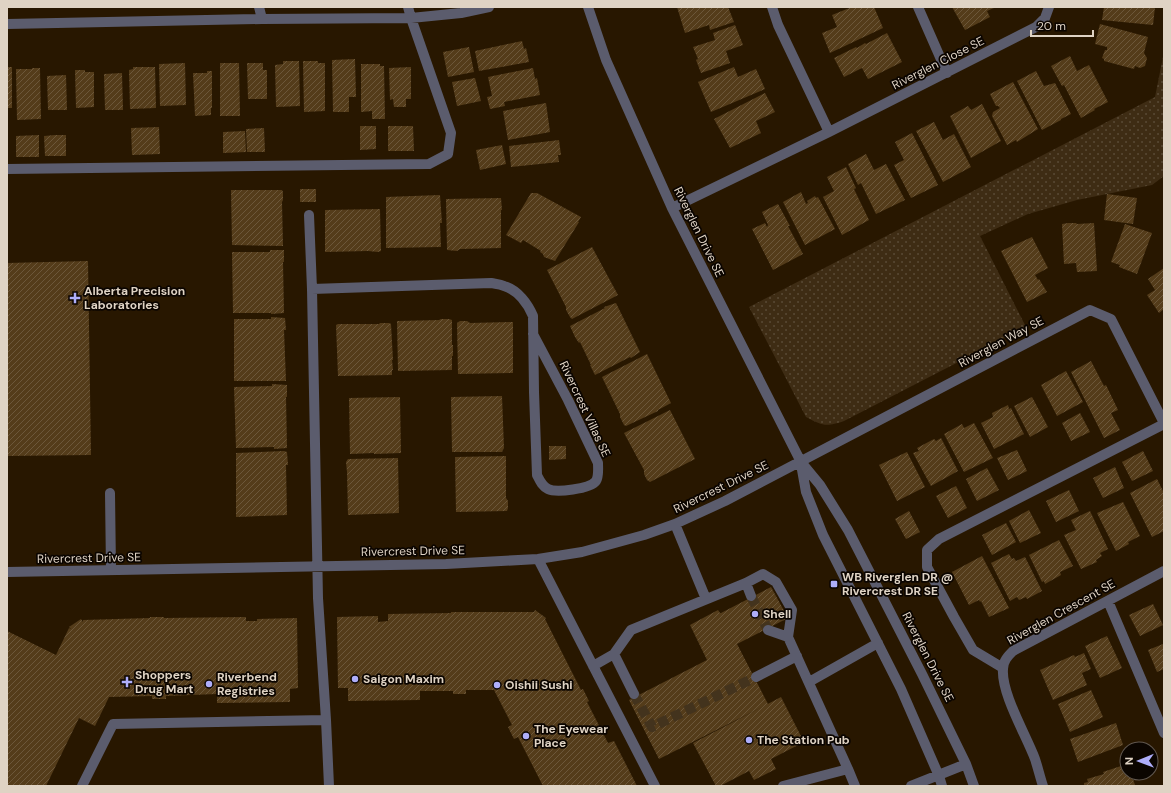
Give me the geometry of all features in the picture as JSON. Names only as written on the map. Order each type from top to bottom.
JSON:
[{"type":"street","points":[[259,7],[262,19]]},
{"type":"street","points":[[7,169],[429,164],[448,154],[451,133],[408,7]]},
{"type":"street","points":[[7,24],[262,19],[411,18],[461,13],[489,7]]},
{"type":"street","name":"Riverglen Drive SE","points":[[588,7],[606,60],[672,208],[801,462],[820,485],[848,530],[922,674],[966,764],[974,786]]},
{"type":"street","points":[[772,7],[778,25],[829,132]]},
{"type":"street","points":[[918,7],[947,73]]},
{"type":"street","name":"Riverglen Close SE","points":[[672,208],[829,132],[1036,27],[1045,18],[1049,7]]},
{"type":"street","points":[[309,215],[312,289],[318,598],[329,786]]},
{"type":"street","name":"Rivercrest Villas SE","points":[[312,289],[491,283],[506,286],[518,294],[528,306],[533,316],[537,475],[541,484],[547,489],[556,492],[589,486],[596,481],[598,463],[534,334]]},
{"type":"street","name":"Riverglen Way SE","points":[[801,462],[1090,310],[1111,319],[1164,424]]},
{"type":"street","points":[[1043,786],[1035,760],[1003,682],[1003,668],[973,650],[928,567],[927,550],[939,539],[1164,424]]},
{"type":"street","name":"Riverglen Drive SE","points":[[801,462],[806,492],[823,534],[902,689],[942,786]]},
{"type":"street","name":"Rivercrest Drive SE","points":[[7,572],[446,564],[538,559],[582,552],[638,537],[675,524],[725,501],[801,462]]},
{"type":"street","points":[[110,493],[111,570]]},
{"type":"street","points":[[675,524],[706,599]]},
{"type":"street","points":[[538,559],[655,786]]},
{"type":"street","name":"Riverglen Crescent SE","points":[[1003,668],[1006,659],[1013,651],[1164,571]]},
{"type":"street","points":[[593,666],[614,654],[631,630],[746,583],[763,574],[776,582],[792,610],[788,637],[855,786]]},
{"type":"street","points":[[746,583],[751,596]]},
{"type":"street","points":[[1108,601],[1164,732]]},
{"type":"street","points":[[768,630],[788,637]]},
{"type":"street","points":[[809,682],[878,643]]},
{"type":"street","points":[[614,654],[634,694]]},
{"type":"street","points":[[756,677],[797,656]]},
{"type":"street","points":[[82,786],[113,724],[326,720]]},
{"type":"street","points":[[911,786],[966,764]]},
{"type":"street","points":[[783,786],[848,768]]},
{"type":"shaded area","points":[[1164,52],[1164,176],[1152,185],[1077,200],[1028,214],[980,236],[1026,327],[844,421],[825,425],[806,417],[749,307],[1155,97]]},
{"type":"building","points":[[677,7],[728,7],[734,22],[710,30],[709,25],[685,33]]},
{"type":"building","points":[[852,7],[874,7],[883,28],[830,53],[822,33],[837,27],[832,15]]},
{"type":"building","points":[[952,7],[996,7],[987,11],[990,17],[965,30]]},
{"type":"building","points":[[1104,7],[1155,7],[1153,25],[1102,20]]},
{"type":"building","points":[[1100,24],[1148,37],[1144,53],[1147,58],[1145,66],[1140,68],[1135,66],[1134,69],[1104,61],[1102,58],[1105,50],[1107,50],[1107,47],[1095,44]]},
{"type":"building","points":[[735,25],[743,45],[726,51],[730,63],[701,73],[696,60],[698,59],[693,47],[715,40],[713,33]]},
{"type":"building","points":[[887,33],[902,62],[868,79],[862,68],[844,77],[834,58]]},
{"type":"building","points":[[522,41],[524,49],[526,48],[529,62],[479,71],[475,51]]},
{"type":"building","points":[[469,47],[474,72],[448,77],[443,52]]},
{"type":"building","points":[[1070,56],[1077,71],[1089,65],[1108,102],[1081,118],[1064,85],[1062,86],[1051,66]]},
{"type":"building","points":[[355,59],[356,97],[349,97],[349,112],[333,112],[332,60]]},
{"type":"building","points":[[283,61],[299,61],[300,106],[276,107],[275,65],[283,64]]},
{"type":"building","points":[[303,61],[318,61],[318,63],[325,63],[325,111],[304,112]]},
{"type":"building","points":[[185,63],[186,105],[160,106],[159,64]]},
{"type":"building","points":[[220,63],[239,63],[240,116],[220,116]]},
{"type":"building","points":[[247,63],[263,63],[263,70],[267,70],[267,99],[248,99]]},
{"type":"building","points":[[361,64],[380,64],[380,66],[384,66],[385,119],[372,119],[372,111],[361,112]]},
{"type":"building","points":[[7,67],[12,67],[12,108],[7,108]]},
{"type":"building","points":[[133,67],[155,67],[156,108],[130,109],[129,70],[133,69]]},
{"type":"building","points":[[411,67],[411,99],[406,99],[406,107],[394,107],[393,99],[390,100],[389,68]]},
{"type":"building","points":[[734,67],[738,77],[756,69],[765,89],[711,112],[698,82]]},
{"type":"building","points":[[40,68],[41,119],[17,120],[16,69]]},
{"type":"building","points":[[533,68],[535,79],[537,78],[540,95],[504,102],[505,106],[490,109],[487,97],[492,96],[488,77]]},
{"type":"building","points":[[75,70],[94,72],[94,107],[76,108]]},
{"type":"building","points":[[207,71],[212,71],[211,115],[195,116],[193,73],[207,73]]},
{"type":"building","points":[[1036,71],[1044,86],[1055,83],[1071,114],[1042,130],[1017,81]]},
{"type":"building","points":[[122,73],[123,110],[105,110],[104,74]]},
{"type":"building","points":[[66,75],[67,110],[48,110],[47,76]]},
{"type":"building","points":[[475,78],[481,101],[457,106],[452,82]]},
{"type":"building","points":[[1013,82],[1038,129],[1017,142],[1016,140],[1007,145],[992,116],[993,112],[1000,108],[996,106],[990,94]]},
{"type":"building","points":[[765,93],[775,112],[756,121],[761,133],[730,148],[714,119]]},
{"type":"building","points":[[546,103],[550,132],[508,140],[503,111]]},
{"type":"building","points":[[982,104],[1001,141],[971,158],[950,116],[968,106],[971,110]]},
{"type":"building","points":[[934,122],[943,140],[954,134],[971,167],[943,182],[916,131]]},
{"type":"building","points":[[360,126],[376,126],[376,149],[360,150]]},
{"type":"building","points":[[388,126],[413,126],[414,151],[388,151]]},
{"type":"building","points":[[159,127],[160,154],[132,155],[131,128]]},
{"type":"building","points":[[264,128],[265,152],[247,152],[246,129]]},
{"type":"building","points":[[245,131],[246,152],[223,153],[223,132]]},
{"type":"building","points":[[912,133],[938,185],[911,198],[894,165],[904,160],[895,142]]},
{"type":"building","points":[[39,135],[39,157],[16,157],[16,136]]},
{"type":"building","points":[[66,135],[66,156],[45,156],[44,136]]},
{"type":"building","points":[[559,140],[561,155],[558,155],[559,162],[511,167],[509,146]]},
{"type":"building","points":[[502,145],[506,164],[480,170],[476,150]]},
{"type":"building","points":[[866,154],[874,170],[886,164],[905,200],[876,214],[861,183],[858,185],[848,164]]},
{"type":"building","points":[[846,167],[856,188],[854,189],[869,220],[842,235],[823,197],[834,191],[827,177]]},
{"type":"building","points":[[300,189],[316,189],[316,202],[300,202]]},
{"type":"building","points":[[231,190],[282,190],[283,246],[232,245]]},
{"type":"building","points":[[801,192],[806,204],[808,203],[807,201],[815,196],[816,198],[818,197],[835,229],[805,245],[783,202]]},
{"type":"building","points":[[531,193],[537,193],[581,217],[555,261],[544,257],[540,252],[541,251],[523,240],[521,243],[506,235]]},
{"type":"building","points":[[1107,194],[1137,198],[1133,224],[1104,220]]},
{"type":"building","points":[[440,195],[442,223],[440,223],[441,247],[386,248],[386,197]]},
{"type":"building","points":[[501,198],[501,248],[460,249],[457,251],[447,250],[446,199]]},
{"type":"building","points":[[778,204],[803,254],[773,270],[752,229],[765,223],[767,227],[768,225],[762,212]]},
{"type":"building","points":[[380,209],[381,251],[325,252],[325,210]]},
{"type":"building","points":[[1094,223],[1097,271],[1077,272],[1076,263],[1064,264],[1062,224]]},
{"type":"building","points":[[1125,224],[1152,233],[1137,274],[1111,262]]},
{"type":"building","points":[[1032,237],[1048,268],[1035,275],[1047,292],[1027,302],[1001,251]]},
{"type":"building","points":[[592,247],[618,295],[572,319],[566,310],[566,307],[547,270]]},
{"type":"building","points":[[270,250],[284,250],[284,313],[233,313],[232,252],[270,252]]},
{"type":"building","points":[[88,261],[91,455],[7,456],[7,263]]},
{"type":"building","points":[[1164,268],[1164,309],[1159,313],[1147,295],[1155,290],[1148,279]]},
{"type":"building","points":[[616,303],[640,352],[631,358],[630,357],[595,375],[580,342],[579,343],[575,337],[570,326],[605,308],[604,307]]},
{"type":"building","points":[[271,317],[285,318],[286,381],[234,381],[234,319],[271,319]]},
{"type":"building","points":[[452,320],[452,370],[398,371],[397,321]]},
{"type":"building","points":[[460,321],[467,321],[470,323],[513,322],[513,373],[458,374],[457,323]]},
{"type":"building","points":[[391,324],[393,360],[392,375],[338,376],[336,325]]},
{"type":"building","points":[[647,354],[671,403],[658,411],[626,426],[620,417],[620,414],[602,377]]},
{"type":"building","points":[[1091,361],[1104,386],[1106,385],[1118,410],[1111,413],[1120,430],[1104,438],[1071,372]]},
{"type":"building","points":[[1066,371],[1083,402],[1057,416],[1041,385]]},
{"type":"building","points":[[272,384],[287,385],[287,448],[236,448],[234,387],[272,386]]},
{"type":"building","points":[[502,396],[504,448],[502,452],[452,452],[451,397]]},
{"type":"building","points":[[400,397],[401,453],[350,454],[349,398]]},
{"type":"building","points":[[1032,397],[1048,427],[1030,437],[1014,406]]},
{"type":"building","points":[[1008,405],[1024,434],[994,449],[981,423],[993,417],[992,413]]},
{"type":"building","points":[[670,410],[695,459],[650,482],[647,480],[644,470],[624,433]]},
{"type":"building","points":[[1080,413],[1090,432],[1071,441],[1062,423]]},
{"type":"building","points":[[974,423],[993,458],[964,472],[944,434],[962,424],[964,428]]},
{"type":"building","points":[[941,438],[958,471],[931,486],[913,453],[919,451],[917,448],[934,439],[936,441]]},
{"type":"building","points":[[549,446],[566,446],[566,459],[549,460]]},
{"type":"building","points":[[1017,450],[1027,471],[1008,480],[997,458]]},
{"type":"building","points":[[1143,451],[1153,471],[1132,481],[1122,462]]},
{"type":"building","points":[[287,452],[288,465],[286,465],[287,515],[236,517],[236,453]]},
{"type":"building","points":[[907,452],[925,487],[897,501],[879,465]]},
{"type":"building","points":[[506,456],[507,511],[456,512],[455,457]]},
{"type":"building","points":[[398,458],[399,513],[348,515],[346,462],[348,459]]},
{"type":"building","points":[[1115,467],[1124,488],[1103,498],[1093,478]]},
{"type":"building","points":[[987,468],[999,490],[977,501],[966,479]]},
{"type":"building","points":[[1157,479],[1164,493],[1164,531],[1152,537],[1130,493]]},
{"type":"building","points":[[956,486],[967,508],[948,518],[936,496]]},
{"type":"building","points":[[1069,490],[1079,511],[1056,522],[1046,501]]},
{"type":"building","points":[[1123,502],[1140,536],[1128,542],[1129,544],[1116,551],[1097,513]]},
{"type":"building","points":[[1029,510],[1041,533],[1020,543],[1009,521]]},
{"type":"building","points":[[909,511],[920,532],[906,539],[895,519]]},
{"type":"building","points":[[1090,511],[1108,549],[1100,553],[1102,556],[1096,560],[1097,562],[1081,569],[1064,535],[1076,530],[1071,520]]},
{"type":"building","points":[[1006,523],[1016,542],[992,555],[982,535]]},
{"type":"building","points":[[1059,540],[1073,566],[1060,572],[1061,575],[1045,584],[1044,581],[1042,582],[1029,555]]},
{"type":"building","points":[[1009,554],[1012,559],[1014,558],[1016,561],[1025,557],[1042,591],[1027,599],[1026,597],[1019,600],[1017,597],[1010,601],[991,563]]},
{"type":"building","points":[[982,556],[1009,608],[989,617],[981,601],[980,602],[979,600],[969,605],[952,572]]},
{"type":"building","points":[[771,587],[788,618],[737,644],[768,704],[659,759],[629,700],[707,660],[690,625],[718,610],[721,613]]},
{"type":"building","points":[[1153,604],[1163,625],[1140,636],[1129,615]]},
{"type":"building","points":[[535,610],[546,618],[545,619],[581,690],[583,689],[589,701],[587,702],[608,743],[614,741],[637,786],[543,786],[518,737],[514,739],[508,727],[512,725],[494,690],[466,690],[466,694],[453,694],[453,691],[420,691],[420,700],[348,701],[348,688],[338,688],[337,617],[378,616],[378,622],[388,621],[388,614],[534,612]]},
{"type":"building","points":[[150,617],[246,617],[246,621],[257,621],[257,619],[297,618],[298,688],[290,689],[290,702],[217,703],[217,694],[166,696],[166,699],[152,699],[152,696],[109,697],[95,726],[79,718],[46,786],[7,786],[7,631],[56,655],[69,628],[71,629],[69,627],[81,619],[83,622],[83,620]]},
{"type":"building","points":[[1107,636],[1122,668],[1100,678],[1085,646]]},
{"type":"building","points":[[1163,644],[1164,669],[1157,672],[1148,650]]},
{"type":"building","points":[[1084,653],[1091,669],[1082,673],[1087,685],[1053,700],[1040,670],[1074,655],[1075,657]]},
{"type":"building","points":[[1091,690],[1103,717],[1070,732],[1058,704]]},
{"type":"building","points":[[781,697],[804,742],[771,759],[776,769],[754,780],[749,771],[720,786],[716,786],[693,743]]},
{"type":"building","points":[[1116,723],[1122,741],[1119,741],[1119,747],[1078,762],[1070,739]]},
{"type":"building","points":[[1119,767],[1119,781],[1134,781],[1135,785],[1084,786],[1084,783],[1088,782],[1087,779],[1104,774],[1103,772]]},
{"type":"tunnel","points":[[751,596],[768,630]]},
{"type":"tunnel","points":[[634,694],[652,727],[756,677]]},
{"type":"place","name":"Alberta Precision Laboratories","points":[[75,298]]},
{"type":"place","name":"WB Riverglen DR @ Rivercrest DR SE","points":[[834,584]]},
{"type":"place","name":"Shell","points":[[755,614]]},
{"type":"place","name":"Saigon Maxim","points":[[355,679]]},
{"type":"place","name":"Shoppers Drug Mart","points":[[127,682]]},
{"type":"place","name":"Riverbend Registries","points":[[209,684]]},
{"type":"place","name":"Oishii Sushi","points":[[497,685]]},
{"type":"place","name":"The Eyewear Place","points":[[526,736]]},
{"type":"place","name":"The Station Pub","points":[[749,740]]}]
